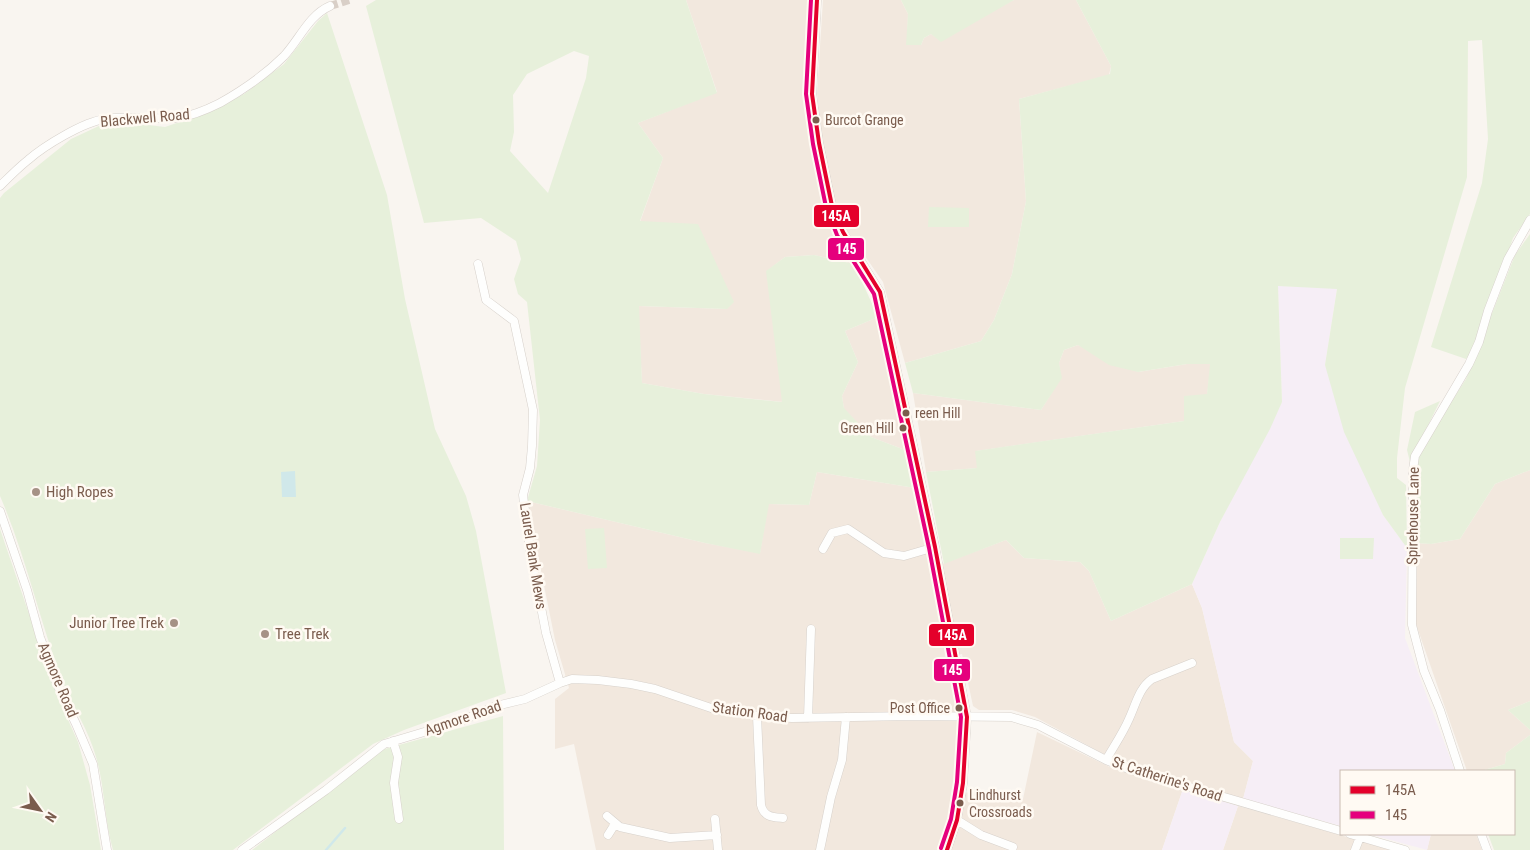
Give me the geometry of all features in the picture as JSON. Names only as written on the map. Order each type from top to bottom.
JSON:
[{"type":"street","points":[[817,0],[812,94],[819,143],[832,206],[842,232],[880,292],[935,547],[967,717],[963,783],[958,820],[947,850]]},
{"type":"street","name":"Blackwell Road","points":[[0,186],[29,159],[83,126],[102,119],[126,117],[176,118],[195,114],[217,104],[246,88],[276,63],[293,45],[316,15],[330,6]]},
{"type":"street","name":"Spirehouse Lane","points":[[1460,770],[1440,710],[1424,671],[1412,625],[1413,470],[1415,456],[1469,364],[1479,342],[1488,311],[1508,259],[1530,220]]},
{"type":"street","name":"Laurel Bank Mews","points":[[478,264],[486,300],[514,321],[533,410],[530,468],[523,495],[530,550],[544,624],[560,683]]},
{"type":"street","name":"Agmore Road","points":[[0,511],[27,590],[42,645],[57,684],[93,764],[107,850]]},
{"type":"street","points":[[823,549],[832,533],[848,529],[884,552],[904,556],[935,547]]},
{"type":"street","points":[[808,718],[811,628]]},
{"type":"street","points":[[1106,760],[1129,720],[1138,697],[1147,682],[1192,663]]},
{"type":"street","name":"Station Road","points":[[511,702],[532,696],[572,679],[586,679],[631,684],[655,689],[717,710],[758,716],[808,718],[967,717]]},
{"type":"street","name":"Agmore Road","points":[[242,850],[326,790],[384,744],[461,721],[496,706],[511,702]]},
{"type":"street","points":[[758,716],[762,811],[768,816],[783,818]]},
{"type":"street","points":[[820,850],[830,797],[842,760],[846,717]]},
{"type":"street","name":"St Catherine's Road","points":[[967,717],[1011,717],[1026,721],[1038,725],[1106,760],[1131,770],[1340,831]]},
{"type":"street","points":[[393,741],[398,757],[394,783],[399,819]]},
{"type":"street","points":[[607,816],[620,827],[670,838],[717,834]]},
{"type":"street","points":[[716,818],[718,850]]},
{"type":"street","points":[[958,820],[981,835],[1013,846]]},
{"type":"street","points":[[608,834],[615,824]]},
{"type":"street","points":[[1353,835],[1405,850]]},
{"type":"street","points":[[1481,835],[1487,850]]},
{"type":"street","points":[[1356,850],[1360,837]]},
{"type":"shaded area","points":[[686,0],[812,0],[808,88],[813,146],[825,209],[854,264],[814,255],[785,257],[767,271],[783,402],[704,394],[642,383],[638,306],[727,309],[640,222],[663,158],[638,123],[717,92]]},
{"type":"shaded area","points":[[823,0],[901,0],[908,14],[907,45],[921,45],[924,38],[931,34],[936,37],[1014,0],[1076,0],[1111,66],[1109,75],[1019,99],[1026,201],[1012,274],[994,320],[981,341],[905,363],[883,282],[844,226],[835,203],[821,137],[817,93]]},
{"type":"shaded area","points":[[1278,286],[1337,288],[1325,365],[1383,515],[1407,548],[1405,638],[1455,770],[1340,770],[1340,826],[1243,799],[1253,761],[1234,742],[1202,608],[1192,584],[1220,522],[1282,402]]},
{"type":"shaded area","points":[[878,317],[905,450],[871,437],[844,409],[842,396],[858,362],[845,331]]},
{"type":"shaded area","points":[[1078,345],[1138,372],[1187,364],[1211,364],[1207,395],[1184,421],[976,451],[978,468],[926,472],[913,393],[1041,410],[1061,378],[1059,363],[1064,350]]},
{"type":"shaded area","points":[[1530,470],[1530,701],[1508,710],[1530,730],[1530,735],[1506,753],[1505,764],[1484,770],[1467,770],[1416,624],[1416,543],[1431,544],[1460,539],[1495,484]]},
{"type":"shaded area","points":[[817,472],[915,488],[934,567],[1006,540],[1024,558],[1080,562],[1089,571],[1111,621],[1192,584],[1202,608],[1234,742],[1253,761],[1243,799],[1113,759],[1035,717],[1012,710],[979,710],[973,706],[962,654],[949,657],[960,727],[954,791],[1023,799],[1037,732],[1114,769],[1183,789],[1162,850],[596,850],[574,744],[555,749],[555,699],[569,688],[555,640],[527,501],[705,543],[760,553],[768,504],[809,505]]},
{"type":"shaded area","points":[[1183,789],[1238,806],[1223,850],[1162,850]]},
{"type":"shaded area","points":[[1238,806],[1323,830],[1391,850],[1223,850]]},
{"type":"shaded area","points":[[1373,835],[1431,835],[1427,850]]},
{"type":"shaded area","points":[[1431,835],[1476,835],[1482,850],[1427,850]]},
{"type":"green space","points":[[376,0],[686,0],[717,93],[638,123],[663,158],[640,221],[698,224],[734,302],[727,309],[639,306],[642,383],[704,394],[782,402],[766,271],[785,257],[814,255],[854,264],[878,317],[845,331],[858,362],[842,396],[844,408],[871,437],[905,450],[915,488],[817,472],[809,505],[769,504],[760,554],[527,501],[537,466],[540,420],[527,302],[518,294],[514,279],[521,259],[516,241],[481,218],[424,223],[366,6]],"holes":[[[574,51],[589,56],[586,78],[548,193],[510,151],[514,132],[513,95],[527,74]]]},
{"type":"green space","points":[[901,0],[1014,0],[941,42],[931,34],[924,38],[921,45],[906,45],[908,14]]},
{"type":"green space","points":[[1076,0],[1530,0],[1530,214],[1513,238],[1478,341],[1466,359],[1431,347],[1482,183],[1488,139],[1482,40],[1468,41],[1467,177],[1405,388],[1397,458],[1397,478],[1406,485],[1407,548],[1383,515],[1344,432],[1325,365],[1337,289],[1278,286],[1282,402],[1270,429],[1220,522],[1192,584],[1111,621],[1089,571],[1080,562],[1024,558],[1006,540],[944,564],[926,472],[977,468],[975,451],[1184,421],[1184,396],[1207,394],[1210,364],[1187,364],[1138,372],[1109,365],[1078,345],[1064,350],[1059,363],[1062,378],[1041,410],[913,393],[905,363],[981,341],[994,320],[1012,274],[1026,201],[1019,99],[1110,74],[1111,66]]},
{"type":"green space","points":[[327,13],[387,195],[405,299],[435,429],[466,496],[476,531],[506,693],[404,730],[373,744],[233,850],[113,850],[99,768],[93,747],[62,680],[17,541],[0,496],[0,198],[71,139],[101,125],[131,123],[165,127],[206,113],[244,94],[284,64],[318,21]]},
{"type":"green space","points":[[929,207],[969,208],[969,227],[928,227]]},
{"type":"green space","points":[[1530,234],[1530,470],[1495,484],[1460,539],[1431,544],[1416,543],[1417,455],[1466,379],[1515,255]]},
{"type":"green space","points":[[1440,401],[1410,462],[1407,450],[1415,412]]},
{"type":"green space","points":[[604,528],[607,568],[588,569],[585,529]]},
{"type":"green space","points":[[0,529],[56,693],[78,742],[90,785],[101,850],[0,850]]},
{"type":"green space","points":[[1340,538],[1374,538],[1373,559],[1340,559]]},
{"type":"green space","points":[[1530,701],[1530,730],[1508,710]]},
{"type":"green space","points":[[503,716],[504,850],[252,850],[381,750]]},
{"type":"green space","points":[[1530,735],[1530,850],[1494,850],[1488,835],[1515,835],[1515,770],[1484,770],[1505,764],[1506,753]]},
{"type":"water","points":[[295,471],[296,497],[282,497],[281,472]]},
{"type":"waterway","points":[[326,850],[345,828]]},
{"type":"tunnel","points":[[330,6],[349,0]]},
{"type":"transit line","name":"145","points":[[811,0],[806,94],[813,144],[826,207],[837,235],[874,294],[929,548],[961,717],[957,782],[951,819],[941,848]]},
{"type":"transit line","name":"145A","points":[[817,0],[812,94],[819,143],[832,206],[843,232],[880,292],[935,547],[967,717],[963,783],[957,820],[947,850]]},
{"type":"place","name":"Burcot Grange","points":[[816,120]]},
{"type":"place","name":"reen Hill","points":[[906,413]]},
{"type":"place","name":"Green Hill","points":[[903,428]]},
{"type":"place","name":"High Ropes","points":[[36,492]]},
{"type":"place","name":"Junior Tree Trek","points":[[174,623]]},
{"type":"place","name":"Tree Trek","points":[[265,634]]},
{"type":"place","name":"Post Office","points":[[959,708]]},
{"type":"place","name":"Lindhurst Crossroads","points":[[960,803]]}]
